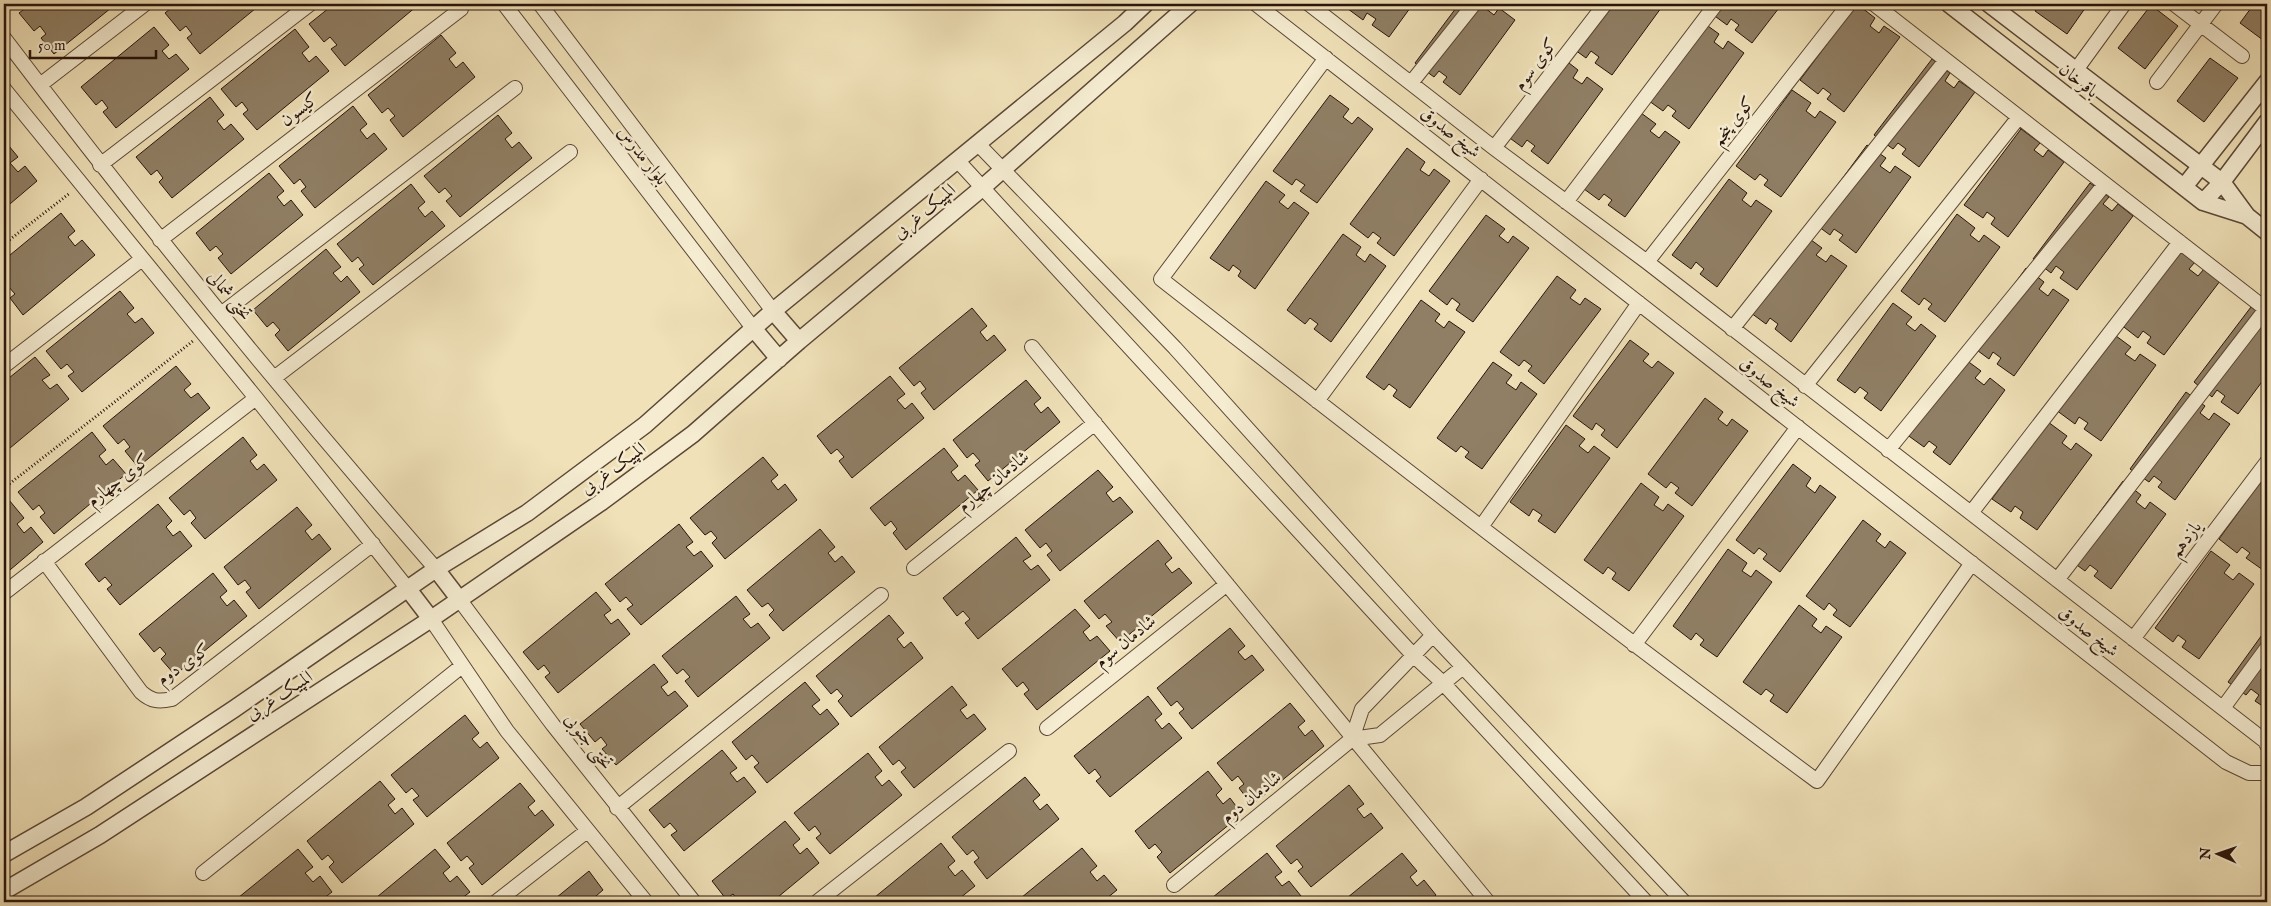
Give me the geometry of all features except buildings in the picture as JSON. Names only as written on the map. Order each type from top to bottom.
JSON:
[{"type":"street","points":[[40,85],[145,4]]},
{"type":"street","points":[[100,165],[310,4]]},
{"type":"street","name":"بلوار مدرس","points":[[504,4],[753,328]]},
{"type":"street","name":"بلوار مدرس","points":[[540,4],[773,311]]},
{"type":"street","name":"المپیک غربی","points":[[4,854],[119,785],[234,709],[436,569],[527,513],[644,425],[773,311],[1125,23],[1145,4]]},
{"type":"street","name":"المپیک غربی","points":[[4,891],[100,835],[431,619],[600,503],[693,434],[799,341],[1003,170],[1190,4]]},
{"type":"street","name":"شیخ صدوق","points":[[1256,4],[2226,762],[2249,773],[2267,773]]},
{"type":"street","points":[[1411,83],[1474,4]]},
{"type":"street","name":"کوی سوم","points":[[1494,148],[1605,4]]},
{"type":"street","points":[[1566,202],[1716,4]]},
{"type":"street","name":"کوی پنجم","points":[[1647,262],[1849,4]]},
{"type":"street","points":[[1874,4],[2266,310],[2057,580]]},
{"type":"street","name":"باقرخان","points":[[1949,4],[2203,202],[2247,216]]},
{"type":"street","name":"باقرخان","points":[[1989,4],[2222,182],[2247,216]]},
{"type":"street","points":[[2076,70],[2124,4]]},
{"type":"street","points":[[2174,4],[2242,56]]},
{"type":"street","points":[[2157,82],[2216,4]]},
{"type":"street","name":"شیخ صدوق","points":[[1314,5],[1494,148],[1647,262],[2265,740],[2267,746]]},
{"type":"street","name":"کیسون","points":[[160,240],[461,9]]},
{"type":"street","name":"تختی شمالی","points":[[4,38],[100,165],[160,240],[340,458],[436,569]]},
{"type":"street","points":[[1326,58],[1161,279],[1634,646],[1817,781],[1972,563]]},
{"type":"street","points":[[1732,329],[1946,60]]},
{"type":"street","points":[[2184,187],[2267,82]]},
{"type":"street","points":[[221,314],[515,88]]},
{"type":"street","points":[[6,95],[82,184],[373,544],[431,619],[512,738],[646,902]]},
{"type":"street","points":[[1805,386],[2019,117]]},
{"type":"street","points":[[2203,202],[2222,182],[2267,122]]},
{"type":"street","points":[[978,144],[1175,348],[1433,635],[1684,902]]},
{"type":"street","points":[[274,378],[570,152]]},
{"type":"street","points":[[957,160],[1413,655],[1443,683],[1646,902]]},
{"type":"street","points":[[1318,401],[1481,179]]},
{"type":"street","points":[[1888,450],[2105,184]]},
{"type":"street","points":[[2247,216],[2267,232]]},
{"type":"street","points":[[1971,513],[2180,242]]},
{"type":"street","points":[[4,366],[142,259]]},
{"type":"street","points":[[1481,527],[1639,303]]},
{"type":"street","points":[[773,311],[799,341]]},
{"type":"street","points":[[753,328],[779,359]]},
{"type":"street","points":[[1032,347],[1227,584],[1480,900]]},
{"type":"street","name":"کوی چهارم","points":[[4,593],[256,398]]},
{"type":"street","name":"شادمان چهارم","points":[[914,568],[1095,423]]},
{"type":"street","points":[[1634,646],[1798,427]]},
{"type":"street","name":"یازدهم","points":[[2133,639],[2267,462]]},
{"type":"street","name":"کوی دوم","points":[[44,561],[141,692],[150,700],[161,701],[172,698],[373,544]]},
{"type":"street","points":[[436,569],[459,599]]},
{"type":"street","name":"شادمان سوم","points":[[1047,728],[1227,584]]},
{"type":"street","points":[[617,808],[881,595]]},
{"type":"street","name":"تختی جنوبی","points":[[459,599],[617,808],[694,902]]},
{"type":"street","points":[[1352,739],[1362,709],[1433,635]]},
{"type":"street","points":[[2223,708],[2267,648]]},
{"type":"street","points":[[203,873],[462,666]]},
{"type":"street","points":[[1352,739],[1380,735],[1463,667]]},
{"type":"street","name":"شادمان دوم","points":[[1174,885],[1352,739]]},
{"type":"street","points":[[817,902],[1010,751]]},
{"type":"street","points":[[496,902],[587,831]]},
{"type":"path","points":[[4,244],[82,184]]},
{"type":"path","points":[[4,488],[202,334]]}]
